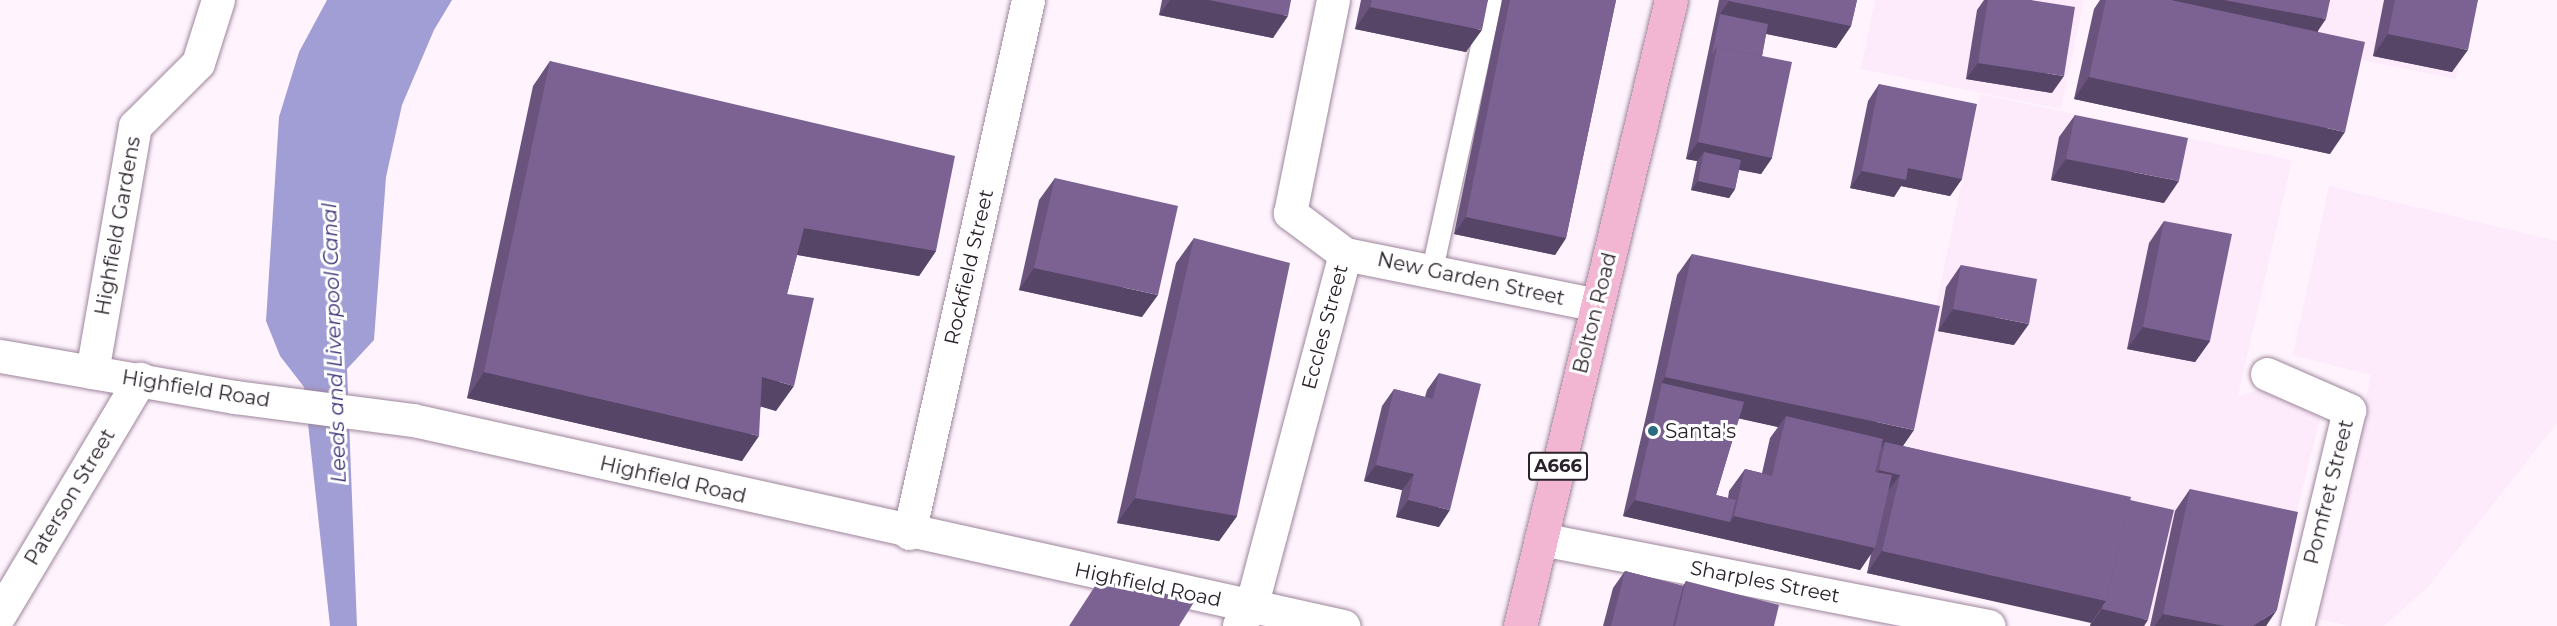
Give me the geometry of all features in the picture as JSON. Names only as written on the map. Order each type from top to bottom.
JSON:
[{"type":"highway","name":"Bolton Road","points":[[1520,626],[1671,0]]},
{"type":"street","name":"Highfield Gardens","points":[[92,372],[135,126],[198,63],[218,0]]},
{"type":"street","name":"Rockfield Street","points":[[909,533],[1028,0]]},
{"type":"street","name":"Eccles Street","points":[[1244,617],[1345,254],[1290,213],[1333,0]]},
{"type":"street","name":"New Garden Street","points":[[1345,254],[1432,269],[1597,305]]},
{"type":"street","name":"Highfield Road","points":[[0,356],[235,397],[413,420],[909,533],[1244,617],[1343,626]]},
{"type":"street","name":"Pomfret Street","points":[[2266,374],[2349,410],[2297,626]]},
{"type":"street","name":"Paterson Street","points":[[0,614],[140,379]]},
{"type":"street","name":"Sharples Street","points":[[1541,539],[1989,626]]},
{"type":"lane","points":[[1432,269],[1491,0]]},
{"type":"shaded area","points":[[1875,0],[2084,0],[2061,109],[1861,69]]},
{"type":"shaded area","points":[[2101,0],[2472,0],[2456,79],[2100,8]]},
{"type":"shaded area","points":[[1980,94],[2292,160],[2238,396],[2262,389],[2322,410],[2268,626],[2144,626],[1905,456]]},
{"type":"shaded area","points":[[2329,186],[2557,241],[2557,423],[2427,588],[2384,626],[2350,626],[2319,619],[2371,375],[2293,355]]},
{"type":"water","name":"Leeds and Liverpool Canal","points":[[327,0],[452,0],[434,30],[402,105],[386,177],[374,340],[347,369],[357,626],[330,626],[304,387],[280,356],[266,321],[279,117],[299,52]]},
{"type":"building","points":[[1209,0],[1291,0],[1288,16]]},
{"type":"building","points":[[1372,0],[1488,0],[1482,30],[1370,7]]},
{"type":"building","points":[[1510,0],[1616,0],[1566,238],[1466,217]]},
{"type":"building","points":[[1729,0],[1857,0],[1851,26]]},
{"type":"building","points":[[1988,0],[2031,0],[2075,7],[2064,76],[1978,63]]},
{"type":"building","points":[[2106,0],[2171,0],[2365,42],[2345,132],[2089,77]]},
{"type":"building","points":[[2224,0],[2330,0],[2326,19]]},
{"type":"building","points":[[2395,0],[2478,0],[2468,50],[2388,34]]},
{"type":"building","points":[[1720,14],[1768,24],[1762,56],[1717,47],[1712,54]]},
{"type":"building","points":[[1717,47],[1792,62],[1772,158],[1698,142]]},
{"type":"building","points":[[550,61],[955,156],[936,251],[804,228],[787,294],[814,298],[794,386],[762,377],[759,436],[484,372]]},
{"type":"building","points":[[1879,84],[1977,104],[1962,179],[1908,168],[1906,180],[1862,171]]},
{"type":"building","points":[[2075,115],[2188,138],[2179,181],[2066,159]]},
{"type":"building","points":[[1704,152],[1741,160],[1735,189],[1698,181]]},
{"type":"building","points":[[1055,178],[1178,206],[1158,295],[1034,268]]},
{"type":"building","points":[[2164,221],[2232,234],[2210,341],[2143,327]]},
{"type":"building","points":[[1194,238],[1290,263],[1237,516],[1135,498]]},
{"type":"building","points":[[1692,254],[1940,306],[1914,430],[1665,377]]},
{"type":"building","points":[[1961,265],[2037,279],[2029,324],[1953,309]]},
{"type":"building","points":[[1439,373],[1481,384],[1450,510],[1408,500],[1414,474],[1376,465],[1394,389],[1433,399]]},
{"type":"building","points":[[1662,383],[1744,402],[1716,495],[1736,500],[1730,522],[1635,500]]},
{"type":"building","points":[[1786,416],[1883,439],[1875,472],[1892,475],[1875,548],[1734,516],[1745,469],[1772,476]]},
{"type":"building","points":[[1885,442],[2131,497],[2106,601],[1882,551],[1900,475],[1879,470]]},
{"type":"building","points":[[2190,489],[2298,512],[2277,610],[2253,626],[2225,626],[2163,614]]},
{"type":"building","points":[[2130,500],[2174,510],[2148,620],[2102,609],[2106,601]]},
{"type":"building","points":[[1625,571],[1683,586],[1673,626],[1611,626]]},
{"type":"building","points":[[1099,580],[1196,599],[1179,626],[1069,626]]},
{"type":"building","points":[[1686,581],[1779,605],[1774,626],[1675,626]]},
{"type":"place","name":"Santa's","points":[[1653,431]]}]
